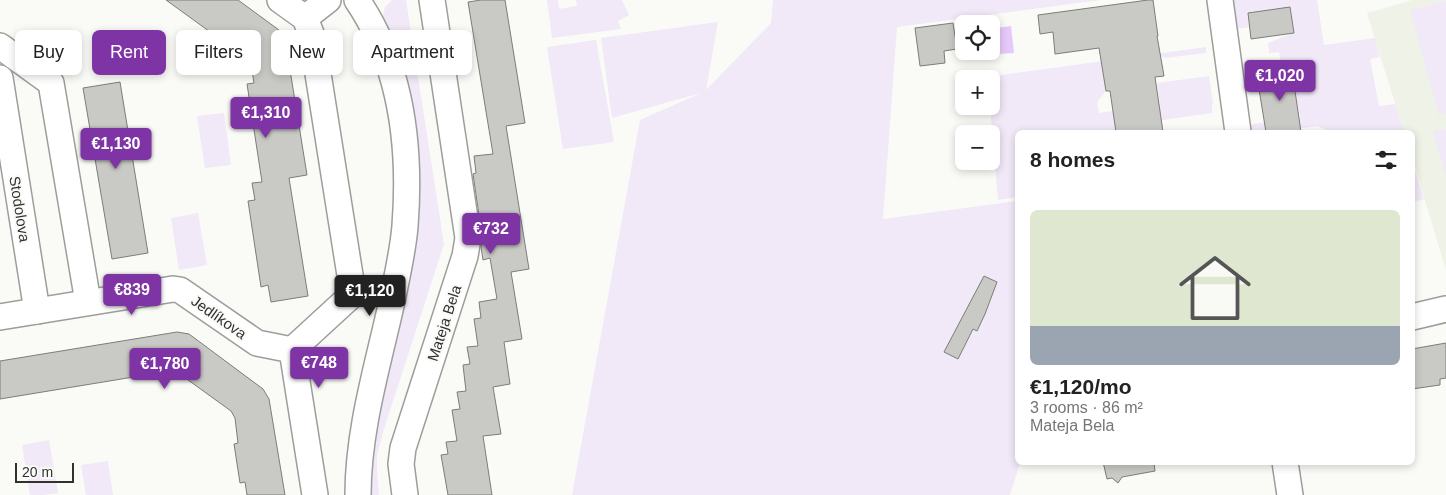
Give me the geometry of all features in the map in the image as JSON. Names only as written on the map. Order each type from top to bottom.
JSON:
[{"type":"street","points":[[280,0],[305,18],[312,36],[353,294]]},
{"type":"street","points":[[305,18],[328,0]]},
{"type":"street","name":"Mateja Bela","points":[[405,495],[400,464],[403,448],[465,256],[468,238],[432,0]]},
{"type":"street","points":[[1220,0],[1238,130]]},
{"type":"street","points":[[358,495],[360,450],[364,424],[392,300],[405,227],[406,182],[402,113],[383,49],[363,2]]},
{"type":"street","points":[[0,46],[50,84],[88,302]]},
{"type":"street","name":"Stodolova","points":[[0,78],[37,311]]},
{"type":"street","name":"Jedlíkova","points":[[0,317],[173,289],[180,290],[256,343],[292,350]]},
{"type":"street","points":[[353,294],[392,300]]},
{"type":"street","points":[[315,495],[292,350],[353,294]]},
{"type":"street","points":[[1415,317],[1446,309]]},
{"type":"street","points":[[1285,465],[1290,495]]},
{"type":"shaded area","points":[[392,0],[406,0],[411,30],[388,30],[382,19],[385,7]]},
{"type":"shaded area","points":[[547,0],[558,0],[559,9],[577,6],[576,0],[622,0],[629,15],[618,21],[621,29],[552,38]]},
{"type":"shaded area","points":[[773,0],[1100,0],[987,15],[955,15],[955,19],[897,27],[883,219],[1015,201],[1015,465],[1019,465],[1010,495],[572,495],[640,120],[701,93],[612,118],[601,38],[718,22],[706,90],[771,23]]},
{"type":"shaded area","points":[[1231,0],[1317,0],[1324,45],[1375,38],[1380,57],[1370,59],[1379,106],[1395,104],[1403,130],[1326,130],[1318,126],[1287,130],[1247,130],[1246,125],[1300,117],[1295,91],[1299,90],[1296,72],[1282,67],[1279,52],[1269,53],[1268,43],[1293,33],[1290,8],[1250,27],[1235,29]]},
{"type":"shaded area","points":[[1412,0],[1446,0],[1446,270],[1415,168],[1415,130],[1403,130],[1367,13]]},
{"type":"shaded area","points":[[1446,1],[1446,113],[1439,115],[1410,10]]},
{"type":"shaded area","points":[[1011,26],[1014,53],[1000,54],[1000,27]]},
{"type":"shaded area","points":[[596,40],[614,142],[563,149],[547,47]]},
{"type":"shaded area","points":[[1206,47],[1206,53],[1165,58],[1160,56],[1103,69],[1106,91],[1097,102],[1099,113],[1160,104],[1157,83],[1209,76],[1213,104],[1212,113],[1149,122],[1117,130],[1015,130],[1015,197],[998,200],[995,170],[1000,170],[1000,125],[992,125],[991,115],[1000,115],[1000,75]]},
{"type":"shaded area","points":[[405,75],[418,75],[444,244],[383,432],[377,456],[379,495],[371,495],[373,454],[380,412],[414,245],[417,179],[414,114]]},
{"type":"shaded area","points":[[224,113],[231,165],[205,168],[197,116]]},
{"type":"shaded area","points":[[1446,129],[1446,176],[1433,132]]},
{"type":"shaded area","points":[[1415,170],[1424,199],[1415,201]]},
{"type":"shaded area","points":[[198,213],[207,265],[179,270],[171,218]]},
{"type":"shaded area","points":[[49,440],[58,493],[30,495],[22,445]]},
{"type":"shaded area","points":[[108,461],[113,495],[86,495],[81,465]]},
{"type":"building","points":[[166,0],[238,0],[279,30],[271,30],[271,75],[291,75],[307,175],[289,178],[308,296],[271,302],[268,285],[261,287],[248,201],[255,200],[252,183],[262,182],[247,84],[254,83],[253,75],[261,75],[261,30],[207,30]]},
{"type":"building","points":[[505,0],[525,123],[506,126],[529,269],[511,272],[522,339],[504,342],[510,384],[493,387],[501,434],[483,436],[492,495],[448,495],[441,455],[448,454],[446,442],[457,441],[452,410],[460,409],[457,392],[466,391],[463,365],[470,364],[467,347],[478,346],[474,319],[481,318],[479,302],[497,299],[490,258],[483,260],[482,236],[473,174],[476,173],[474,156],[493,154],[468,2]]},
{"type":"building","points":[[1153,0],[1164,76],[1155,77],[1163,130],[1116,130],[1110,91],[1106,91],[1099,48],[1055,54],[1053,32],[1040,34],[1038,15]]},
{"type":"building","points":[[1290,7],[1294,33],[1251,39],[1248,13]]},
{"type":"building","points":[[953,23],[955,49],[944,51],[945,63],[920,66],[915,28]]},
{"type":"building","points":[[1296,72],[1299,90],[1295,91],[1301,130],[1266,130],[1257,77]]},
{"type":"building","points":[[120,82],[148,253],[112,259],[83,88]]},
{"type":"building","points":[[984,276],[997,282],[977,331],[973,329],[958,359],[944,352]]},
{"type":"building","points":[[177,332],[189,334],[263,389],[269,399],[285,495],[247,495],[245,482],[240,483],[234,444],[238,443],[235,418],[231,411],[177,372],[170,371],[0,399],[0,361]]},
{"type":"building","points":[[1446,343],[1446,378],[1440,379],[1440,385],[1415,389],[1415,348]]},
{"type":"building","points":[[1104,465],[1154,465],[1155,471],[1122,477],[1118,483],[1112,478],[1107,479]]}]
